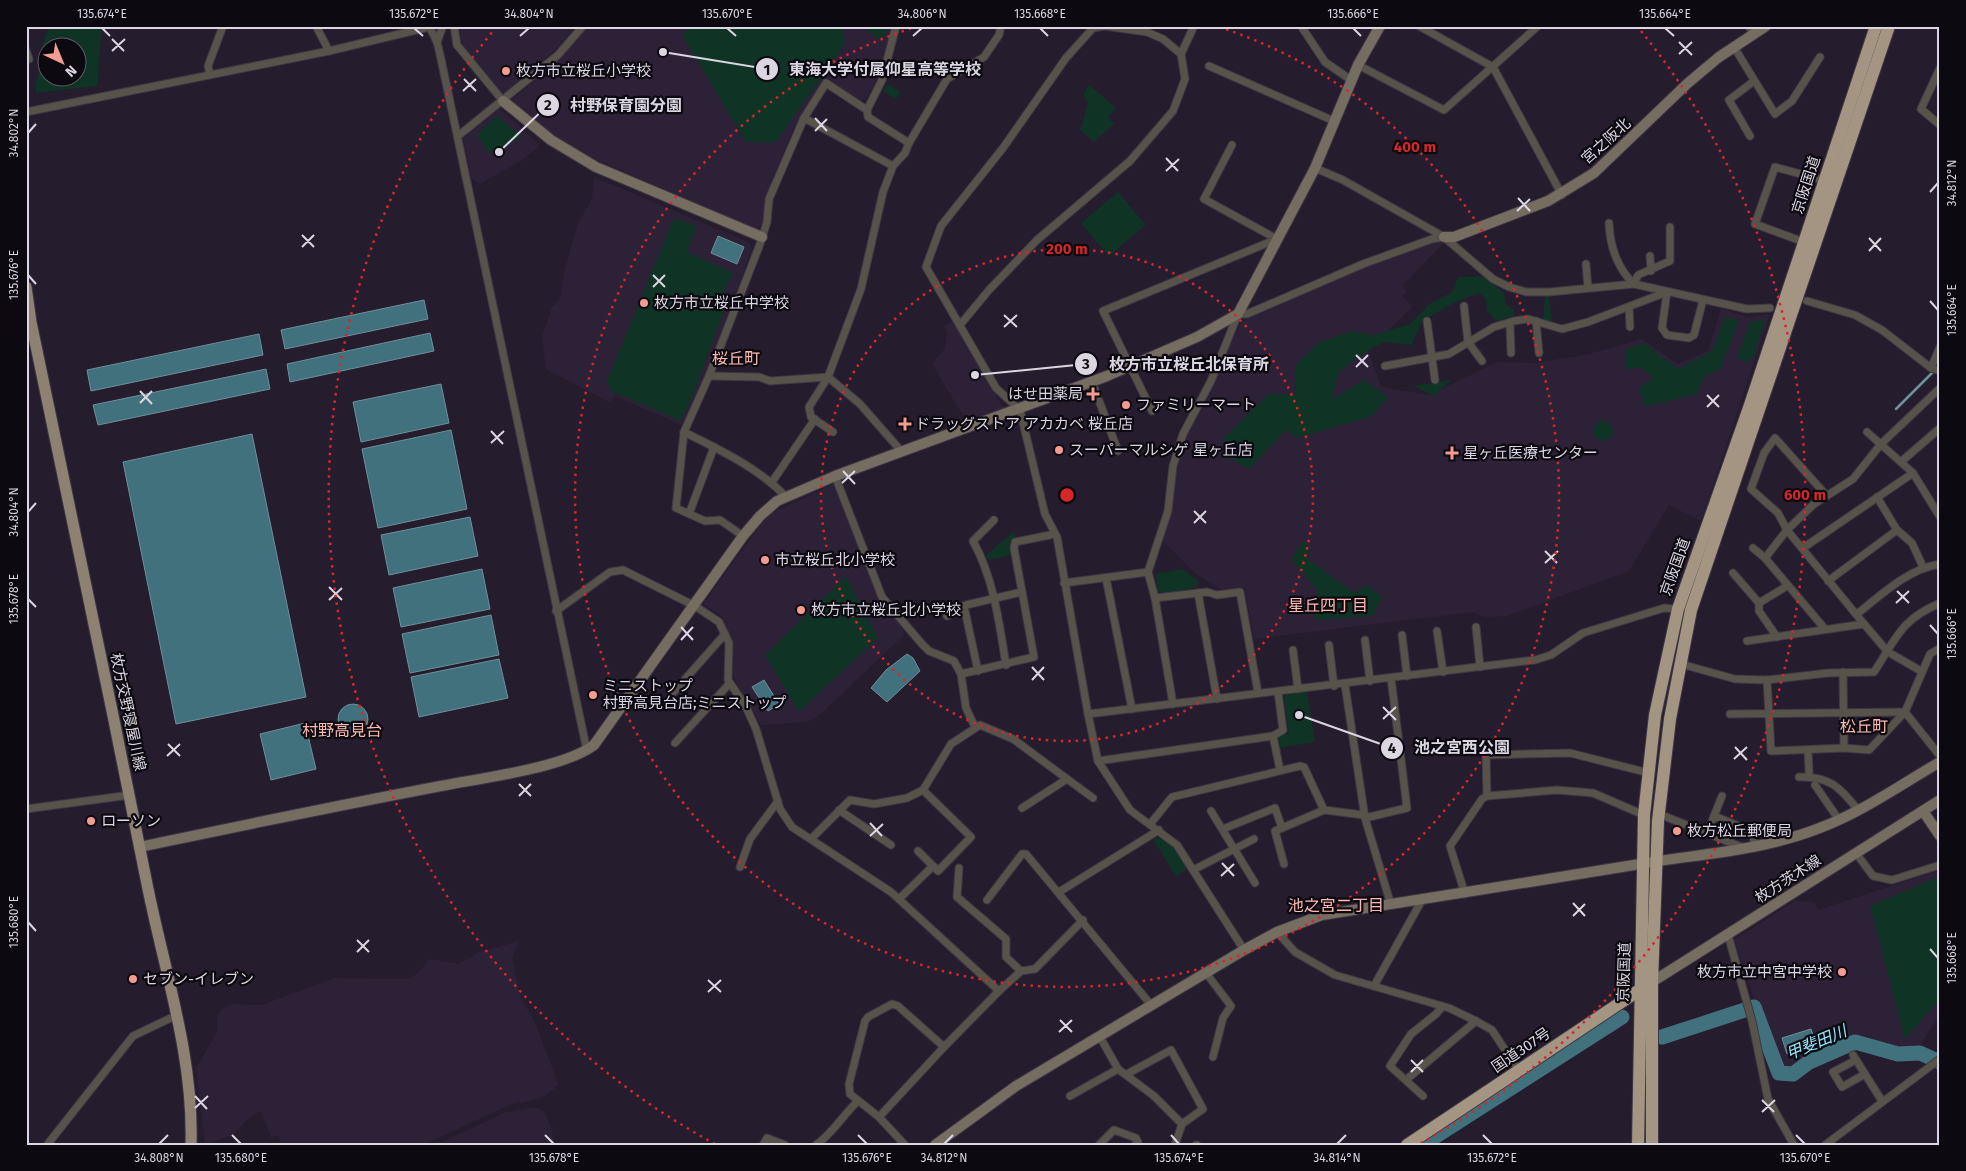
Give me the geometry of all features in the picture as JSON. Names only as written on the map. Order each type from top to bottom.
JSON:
[{"type":"highway","name":"京阪国道","points":[[1638,1145],[1640,991],[1649,863],[1659,814],[1670,719],[1691,610],[1804,242],[1876,26]]},
{"type":"highway","name":"京阪国道","points":[[1652,1145],[1652,982],[1649,863],[1644,815],[1655,716],[1678,609],[1755,406],[1889,26]]},
{"type":"highway","name":"国道307号","points":[[1407,1145],[1652,982]]},
{"type":"main road","name":"枚方交野寝屋川線","points":[[26,287],[29,322],[130,795],[159,944],[185,1056],[191,1145]]},
{"type":"street","points":[[210,74],[208,66],[223,26]]},
{"type":"street","points":[[324,26],[317,29],[329,51]]},
{"type":"street","points":[[437,42],[443,26]]},
{"type":"street","points":[[454,26],[458,45],[503,101],[551,140],[596,167],[762,237]]},
{"type":"street","points":[[458,136],[558,55],[583,26]]},
{"type":"street","points":[[896,26],[882,80],[867,110],[868,117],[909,143]]},
{"type":"street","points":[[833,432],[811,416],[809,407],[828,377],[861,289],[883,192],[892,166],[905,153],[947,79],[984,57],[999,35],[1001,26]]},
{"type":"street","points":[[1181,54],[1163,39],[1147,32],[1105,26],[1093,28],[1066,58],[1002,148],[941,226],[928,256],[926,267],[996,388],[1020,410],[1045,514],[1056,534],[1098,760],[1130,810],[1151,823],[1177,845],[1244,950]]},
{"type":"street","points":[[960,325],[989,290],[1037,240],[1130,161],[1173,110],[1185,79],[1181,54],[1194,26]]},
{"type":"street","points":[[1301,26],[1325,62],[1351,80]]},
{"type":"street","points":[[1173,704],[1148,572],[1168,511],[1173,466],[1183,434],[1210,381],[1238,314],[1315,168],[1351,80],[1380,26]]},
{"type":"street","points":[[1419,26],[1493,67],[1562,195]]},
{"type":"street","points":[[1358,65],[1444,110],[1538,26]]},
{"type":"street","name":"宮之阪北","points":[[1444,238],[1454,237],[1562,195],[1594,173],[1688,83],[1734,47],[1751,29],[1766,26]]},
{"type":"street","points":[[26,112],[329,51],[429,27],[437,42],[458,136],[526,455],[556,611],[587,751]]},
{"type":"street","points":[[1734,47],[1775,114],[1792,101],[1820,57]]},
{"type":"street","points":[[26,50],[28,59],[26,59]]},
{"type":"street","points":[[1209,66],[1334,122]]},
{"type":"street","points":[[1940,68],[1938,80],[1921,109],[1940,125]]},
{"type":"street","points":[[1750,136],[1729,100],[1754,81]]},
{"type":"street","points":[[743,536],[720,520],[705,520],[676,508],[684,432],[709,376],[762,237],[767,222],[768,199],[804,118],[826,83],[867,110]]},
{"type":"street","points":[[804,118],[892,166]]},
{"type":"street","points":[[1232,145],[1204,198],[1277,239]]},
{"type":"street","points":[[1804,242],[1755,224],[1775,167],[1824,180]]},
{"type":"street","points":[[1315,168],[1343,180],[1444,238],[1493,279],[1509,287],[1526,292],[1634,284],[1747,309],[1770,308]]},
{"type":"street","points":[[1609,223],[1610,242],[1625,276],[1634,284]]},
{"type":"street","points":[[1634,284],[1638,276],[1670,261],[1670,227]]},
{"type":"street","points":[[139,847],[574,758],[594,745],[695,606],[743,536],[760,516],[777,501],[835,476],[1020,410],[1092,382],[1197,338],[1238,314],[1247,314],[1404,249],[1432,239],[1444,238]]},
{"type":"street","points":[[1152,410],[1103,311],[1277,239]]},
{"type":"street","points":[[1650,256],[1651,271]]},
{"type":"street","points":[[1586,264],[1588,288]]},
{"type":"street","points":[[1667,292],[1662,328],[1667,335],[1689,338],[1694,335],[1703,300]]},
{"type":"street","points":[[1385,366],[1449,354],[1494,327],[1528,319],[1562,329],[1629,307],[1667,292]]},
{"type":"street","points":[[1807,301],[1855,315],[1882,330],[1936,369],[1940,347]]},
{"type":"street","points":[[1464,306],[1468,342],[1482,361]]},
{"type":"street","points":[[1629,307],[1630,327]]},
{"type":"street","points":[[1427,321],[1435,380]]},
{"type":"street","points":[[1536,321],[1539,353]]},
{"type":"street","points":[[1510,324],[1511,353]]},
{"type":"street","points":[[709,376],[759,377],[770,381],[828,377],[860,404],[902,452]]},
{"type":"street","points":[[1092,382],[1118,451]]},
{"type":"street","points":[[1765,558],[1787,530],[1814,504],[1852,478],[1881,444],[1940,388]]},
{"type":"street","points":[[772,482],[815,419]]},
{"type":"street","points":[[1902,461],[1940,428]]},
{"type":"street","points":[[684,432],[714,447],[772,482],[786,497]]},
{"type":"street","points":[[1868,432],[1913,472],[1940,517]]},
{"type":"street","points":[[1827,496],[1775,438],[1764,453],[1751,489],[1778,513],[1787,530],[1888,652],[1921,671]]},
{"type":"street","points":[[689,514],[714,447]]},
{"type":"street","points":[[1803,548],[1913,472]]},
{"type":"street","points":[[835,476],[882,597],[929,651],[954,661],[961,674],[966,708],[975,727]]},
{"type":"street","points":[[1877,497],[1897,530],[1912,543],[1923,567]]},
{"type":"street","points":[[994,520],[973,541],[984,562],[995,598],[1006,665]]},
{"type":"street","points":[[1828,581],[1897,530]]},
{"type":"street","points":[[961,674],[1034,657],[1014,548],[1015,542],[1056,534]]},
{"type":"street","points":[[1753,548],[1765,558],[1825,629]]},
{"type":"street","points":[[1857,614],[1887,589],[1923,567],[1940,564]]},
{"type":"street","points":[[556,611],[610,572],[623,570],[695,606],[719,622],[729,642],[728,680],[756,729],[780,809],[792,827],[812,838],[899,899],[999,991]]},
{"type":"street","points":[[1064,583],[1148,572]]},
{"type":"street","points":[[1733,573],[1759,603],[1759,611],[1777,637]]},
{"type":"street","points":[[1106,578],[1132,709]]},
{"type":"street","points":[[1759,603],[1787,586]]},
{"type":"street","points":[[947,616],[964,606],[1022,592]]},
{"type":"street","points":[[1154,598],[1206,592],[1217,595],[1240,592],[1258,694]]},
{"type":"street","points":[[1198,593],[1217,699]]},
{"type":"street","points":[[1681,664],[1735,679],[1767,680],[1843,672],[1874,672],[1888,652],[1900,629],[1919,612],[1940,603]]},
{"type":"street","points":[[964,606],[978,671]]},
{"type":"street","points":[[1088,714],[1345,685],[1551,656],[1583,633],[1664,608],[1678,609]]},
{"type":"street","points":[[1747,641],[1864,624]]},
{"type":"street","points":[[1476,627],[1480,667]]},
{"type":"street","points":[[1437,632],[1443,672]]},
{"type":"street","points":[[671,696],[724,634]]},
{"type":"street","points":[[1402,636],[1407,676]]},
{"type":"street","points":[[1365,640],[1370,681]]},
{"type":"street","points":[[1329,645],[1334,686]]},
{"type":"street","points":[[1767,680],[1771,751],[1844,748],[1870,750],[1905,712],[1921,671],[1930,654],[1940,648]]},
{"type":"street","points":[[1293,650],[1298,689]]},
{"type":"street","points":[[1843,672],[1844,748]]},
{"type":"street","points":[[1284,864],[1274,831],[1324,810],[1365,816],[1408,808],[1391,678]]},
{"type":"street","points":[[675,743],[730,684]]},
{"type":"street","points":[[1345,685],[1365,816],[1392,905]]},
{"type":"street","points":[[1098,760],[1273,736],[1283,730],[1278,692]]},
{"type":"street","points":[[1730,714],[1905,712]]},
{"type":"street","points":[[1905,712],[1940,756]]},
{"type":"street","points":[[812,838],[850,800],[874,804],[907,798],[923,790],[951,744],[980,724],[1013,739],[1093,798]]},
{"type":"street","points":[[1273,736],[1280,770]]},
{"type":"street","points":[[1808,750],[1809,772]]},
{"type":"street","points":[[1487,796],[1486,755],[1570,753],[1649,773]]},
{"type":"street","points":[[935,1145],[1016,1086],[1277,932],[1322,915],[1746,849],[1789,839],[1839,820],[1940,762]]},
{"type":"street","points":[[1151,823],[1172,797],[1280,770],[1304,767],[1324,810]]},
{"type":"street","points":[[1799,778],[1816,778],[1831,782],[1858,810]]},
{"type":"street","points":[[1022,808],[1068,779]]},
{"type":"street","points":[[1816,785],[1839,820]]},
{"type":"street","points":[[918,851],[938,871],[971,837],[923,790]]},
{"type":"street","points":[[1465,894],[1450,846],[1482,799],[1487,796],[1557,790],[1593,793],[1644,815]]},
{"type":"street","points":[[26,809],[130,795]]},
{"type":"street","points":[[1707,833],[1722,796]]},
{"type":"street","name":"枚方茨木線","points":[[1652,982],[1940,800]]},
{"type":"street","points":[[740,866],[750,840],[778,801]]},
{"type":"street","points":[[1223,829],[1275,808],[1282,828]]},
{"type":"street","points":[[839,810],[891,845]]},
{"type":"street","points":[[1923,810],[1940,836]]},
{"type":"street","points":[[1210,811],[1235,848],[1255,883]]},
{"type":"street","points":[[1659,814],[1746,849]]},
{"type":"street","points":[[1714,816],[1751,831],[1756,847]]},
{"type":"street","points":[[1059,892],[1160,830]]},
{"type":"street","points":[[1193,870],[1254,839]]},
{"type":"street","points":[[1856,853],[1873,876],[1892,880],[1940,865]]},
{"type":"street","points":[[987,900],[1022,854],[1026,854],[1083,920],[1152,1006]]},
{"type":"street","points":[[899,899],[933,866]]},
{"type":"street","points":[[959,868],[957,896],[1006,938],[1006,957],[1021,971]]},
{"type":"street","points":[[1374,986],[1422,900]]},
{"type":"street","points":[[879,1117],[999,991],[1021,971],[1035,969],[1083,920]]},
{"type":"street","points":[[1277,932],[1295,952],[1335,976],[1442,1007],[1492,1030],[1519,1071]]},
{"type":"street","points":[[1728,935],[1752,1021],[1768,1099],[1794,1145]]},
{"type":"street","points":[[1206,973],[1231,1006],[1223,1018],[1213,1057]]},
{"type":"street","points":[[905,1145],[879,1117],[850,1094],[849,1084],[865,1021],[868,1017],[892,1004],[898,1006],[944,1047]]},
{"type":"street","points":[[1423,1096],[1407,1079],[1390,1066],[1411,1034],[1442,1007]]},
{"type":"street","points":[[47,1145],[133,1036],[176,1015]]},
{"type":"street","points":[[1407,1079],[1476,1021]]},
{"type":"street","points":[[1100,1037],[1118,1069],[1154,1096],[1182,1124]]},
{"type":"street","points":[[1127,1074],[1171,1050],[1203,1109],[1182,1124],[1175,1145]]},
{"type":"street","points":[[1865,1074],[1842,1087],[1833,1072],[1855,1057],[1882,1101]]},
{"type":"street","points":[[1825,1145],[1940,1059]]},
{"type":"street","points":[[1070,1096],[1118,1069]]},
{"type":"street","points":[[816,1145],[828,1137],[841,1116],[858,1101]]},
{"type":"street","points":[[1100,1145],[1114,1130],[1136,1138],[1138,1142],[1136,1145]]},
{"type":"street","points":[[763,1145],[767,1138],[784,1145]]},
{"type":"shaded area","name":"枚方市立桜丘小学校","points":[[459,26],[576,26],[555,50],[504,93],[500,93],[463,46]]},
{"type":"shaded area","points":[[588,26],[893,26],[880,72],[867,98],[859,101],[825,80],[794,128],[765,198],[764,219],[758,229],[595,159],[555,136],[513,103],[513,99],[561,58]]},
{"type":"shaded area","points":[[498,108],[540,145],[524,159],[480,184],[472,179],[463,139]]},
{"type":"shaded area","name":"枚方市立桜丘中学校","points":[[594,177],[750,243],[752,249],[700,391],[682,425],[615,396],[609,402],[546,369],[542,337],[552,307],[560,299],[564,272],[578,223],[592,199]]},
{"type":"shaded area","name":"星ヶ丘医療センター","points":[[1436,240],[1444,243],[1402,286],[1407,291],[1402,296],[1413,306],[1368,350],[1381,387],[1430,395],[1497,362],[1535,363],[1589,354],[1642,339],[1678,364],[1708,351],[1721,309],[1748,317],[1770,314],[1701,521],[1669,505],[1629,571],[1507,616],[1485,617],[1472,612],[1254,639],[1245,588],[1222,590],[1195,573],[1163,541],[1171,510],[1176,467],[1184,439],[1241,322],[1365,268]]},
{"type":"shaded area","points":[[953,321],[1003,408],[967,422],[932,364],[945,348],[947,333],[944,326]]},
{"type":"shaded area","name":"枚方市立桜丘北小学校","points":[[834,484],[879,598],[901,624],[904,635],[821,714],[807,722],[761,725],[736,683],[732,669],[733,648],[722,616],[703,604],[762,523],[772,513]]},
{"type":"shaded area","name":"枚方市立中宮中学校","points":[[1940,870],[1940,1015],[1917,1050],[1856,1039],[1802,1062],[1792,1069],[1781,1065],[1756,1004],[1734,940],[1795,901],[1814,902],[1818,910]]},
{"type":"shaded area","points":[[519,941],[512,957],[521,999],[534,1020],[558,1083],[554,1089],[541,1098],[520,1103],[518,1101],[423,1145],[282,1145],[278,1135],[271,1138],[261,1111],[250,1117],[233,1135],[205,1144],[196,1068],[217,1032],[217,1015],[225,1007],[233,1004],[262,1005],[334,978],[408,979],[418,973],[429,959],[459,964],[479,952]]},
{"type":"shaded area","points":[[533,1107],[544,1111],[551,1127],[555,1145],[436,1145],[504,1113]]},
{"type":"green space","points":[[53,26],[102,26],[97,86],[88,87],[88,38],[45,38],[47,31]]},
{"type":"green space","points":[[691,26],[842,26],[845,44],[775,143],[746,142],[682,35]]},
{"type":"green space","points":[[862,26],[890,26],[880,40]]},
{"type":"green space","points":[[38,75],[38,88],[80,88],[36,93]]},
{"type":"green space","points":[[888,84],[901,92],[896,99],[883,91]]},
{"type":"green space","points":[[1089,85],[1116,108],[1108,118],[1115,123],[1094,142],[1080,130],[1088,103],[1083,94]]},
{"type":"green space","points":[[497,116],[522,137],[488,153],[477,134]]},
{"type":"green space","points":[[1118,192],[1146,225],[1109,256],[1081,223]]},
{"type":"green space","points":[[674,218],[697,226],[687,252],[733,273],[722,295],[728,299],[693,395],[681,421],[611,391],[607,381]]},
{"type":"green space","points":[[1484,276],[1504,293],[1506,305],[1514,309],[1514,316],[1497,321],[1487,311],[1486,299],[1479,293],[1454,303],[1422,321],[1412,345],[1384,342],[1356,358],[1339,372],[1332,399],[1364,380],[1388,397],[1372,416],[1297,438],[1286,430],[1249,469],[1223,454],[1223,439],[1268,394],[1296,394],[1295,366],[1318,343],[1351,331],[1372,335],[1410,324],[1429,304],[1452,292],[1458,277]]},
{"type":"green space","points":[[1545,295],[1549,296],[1552,321],[1543,320]]},
{"type":"green space","points":[[1725,317],[1739,320],[1721,368],[1704,377],[1697,394],[1645,407],[1639,389],[1653,377],[1641,368],[1625,369],[1625,350],[1644,343],[1678,369],[1712,351]]},
{"type":"green space","points":[[1765,319],[1754,356],[1747,362],[1737,358],[1750,322]]},
{"type":"green space","points":[[1451,380],[1434,396],[1414,386]]},
{"type":"green space","points":[[1603,421],[1610,424],[1613,431],[1610,438],[1603,441],[1596,438],[1593,431],[1596,424]]},
{"type":"green space","points":[[1013,532],[1016,536],[1010,541],[1012,555],[988,560],[985,556]]},
{"type":"green space","points":[[1303,540],[1309,548],[1308,559],[1354,593],[1367,585],[1382,597],[1373,616],[1317,620],[1308,606],[1319,592],[1292,560]]},
{"type":"green space","points":[[1182,569],[1198,581],[1198,587],[1165,594],[1158,591],[1156,574]]},
{"type":"green space","points":[[846,576],[878,638],[799,712],[765,655]]},
{"type":"green space","points":[[1307,690],[1315,742],[1279,748],[1279,735],[1289,733],[1284,698],[1288,693]]},
{"type":"green space","points":[[1159,838],[1174,845],[1188,868],[1176,876],[1153,839]]},
{"type":"green space","points":[[1940,876],[1940,999],[1905,1039],[1870,906]]},
{"type":"water","points":[[718,236],[744,247],[737,264],[711,253]]},
{"type":"water","points":[[424,300],[428,319],[285,349],[281,330]]},
{"type":"water","points":[[430,333],[434,351],[290,382],[287,364]]},
{"type":"water","points":[[259,334],[263,355],[91,391],[87,370]]},
{"type":"water","points":[[266,369],[270,389],[98,425],[93,405]]},
{"type":"water","points":[[441,384],[449,423],[361,442],[353,402]]},
{"type":"water","points":[[451,430],[467,509],[378,528],[362,449]]},
{"type":"water","points":[[252,434],[306,697],[176,724],[123,462]]},
{"type":"water","points":[[470,517],[478,556],[389,575],[381,535]]},
{"type":"water","points":[[482,569],[490,609],[401,627],[393,588]]},
{"type":"water","points":[[491,615],[499,655],[410,673],[402,634]]},
{"type":"water","points":[[907,654],[913,658],[920,671],[887,702],[871,688],[886,670]]},
{"type":"water","points":[[499,659],[508,698],[419,717],[411,677]]},
{"type":"water","points":[[764,680],[779,704],[768,711],[752,687]]},
{"type":"water","points":[[353,704],[359,705],[367,713],[367,725],[359,733],[353,734],[347,733],[339,725],[338,719],[339,713],[347,705]]},
{"type":"water","points":[[305,723],[316,769],[271,780],[260,734]]},
{"type":"water","points":[[1811,1029],[1816,1045],[1787,1054],[1782,1038]]},
{"type":"waterway","points":[[1896,409],[1940,365]]},
{"type":"waterway","name":"甲斐田川","points":[[1662,1037],[1754,1007],[1779,1073],[1793,1074],[1809,1062],[1855,1042],[1898,1054],[1920,1053],[1940,1062]]},
{"type":"waterway","name":"甲斐田川","points":[[1422,1145],[1622,1017]]},
{"type":"place","name":"東海大学付属仰星高等学校","points":[[663,52]]},
{"type":"place","name":"枚方市立桜丘小学校","points":[[506,71]]},
{"type":"place","name":"村野保育園分園","points":[[499,152]]},
{"type":"place","name":"枚方市立桜丘中学校","points":[[644,303]]},
{"type":"place","name":"枚方市立桜丘北保育所","points":[[975,375]]},
{"type":"place","name":"はせ田薬局","points":[[1093,394]]},
{"type":"place","name":"ファミリーマート","points":[[1126,405]]},
{"type":"place","name":"ドラッグストア アカカベ 桜丘店","points":[[905,424]]},
{"type":"place","name":"スーパーマルシゲ 星ヶ丘店","points":[[1059,450]]},
{"type":"place","name":"星ヶ丘医療センター","points":[[1452,453]]},
{"type":"place","name":"市立桜丘北小学校","points":[[765,560]]},
{"type":"place","name":"枚方市立桜丘北小学校","points":[[801,610]]},
{"type":"place","name":"ミニストップ 村野高見台店;ミニストップ","points":[[593,695]]},
{"type":"place","name":"池之宮西公園","points":[[1299,715]]},
{"type":"place","name":"ローソン","points":[[91,821]]},
{"type":"place","name":"枚方松丘郵便局","points":[[1677,831]]},
{"type":"place","name":"枚方市立中宮中学校","points":[[1842,972]]},
{"type":"place","name":"セブン-イレブン","points":[[133,979]]},
{"type":"district","name":"桜丘町","points":[[736,358]]},
{"type":"district","name":"星丘四丁目","points":[[1328,605]]},
{"type":"district","name":"松丘町","points":[[1864,726]]},
{"type":"district","name":"村野高見台","points":[[342,730]]},
{"type":"district","name":"池之宮二丁目","points":[[1336,905]]}]
